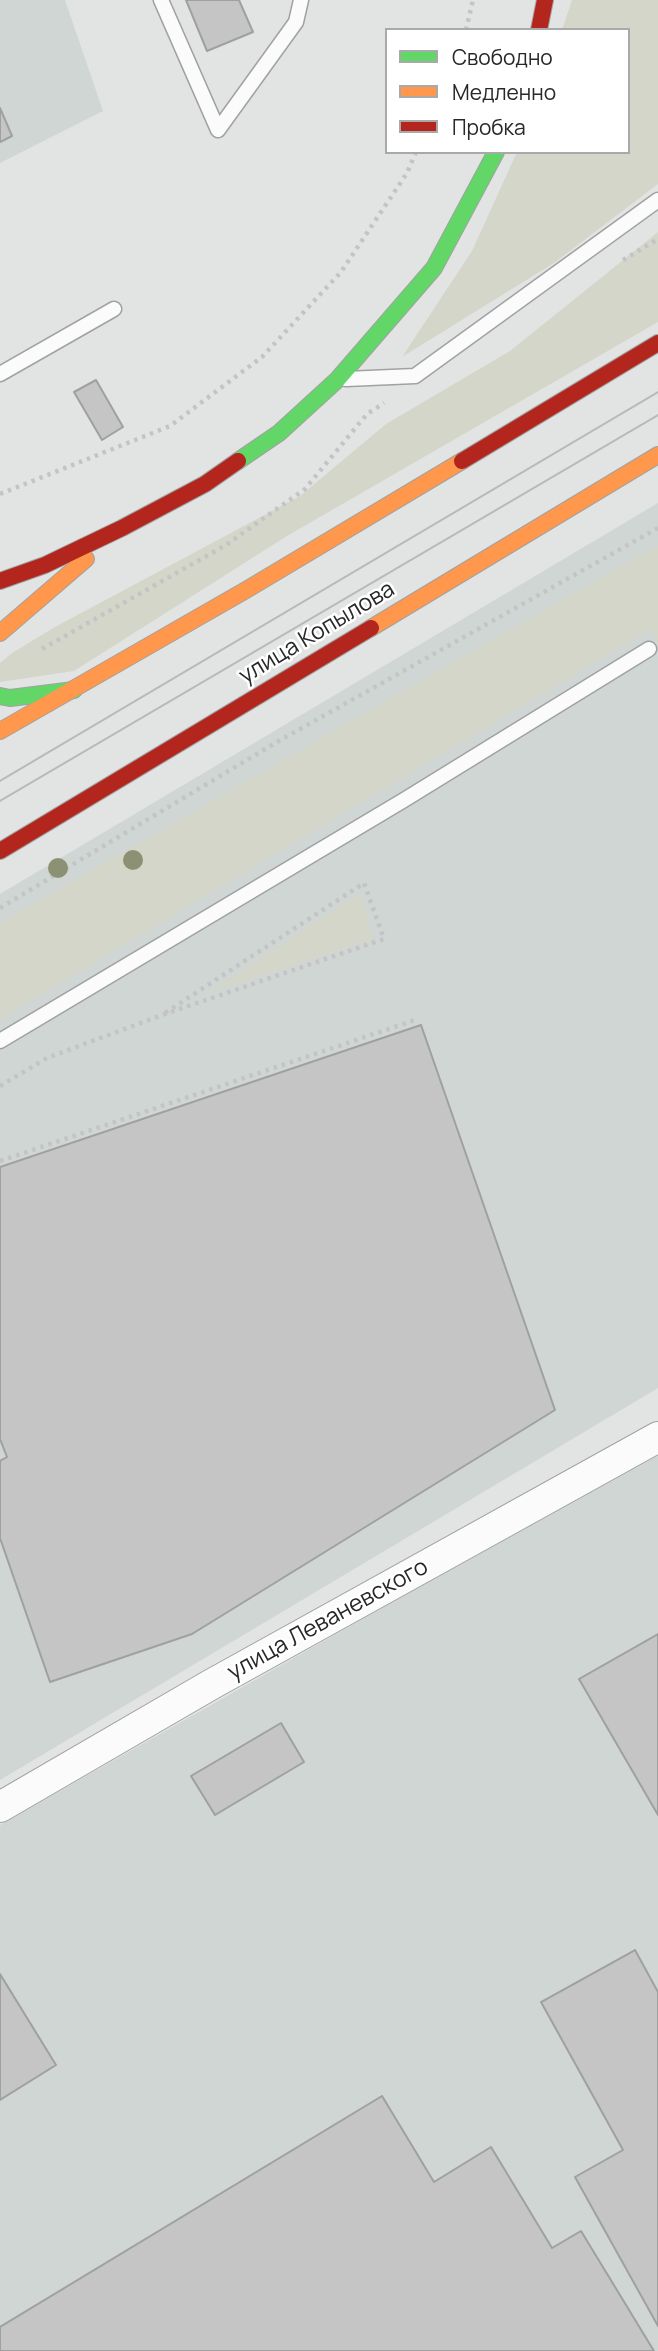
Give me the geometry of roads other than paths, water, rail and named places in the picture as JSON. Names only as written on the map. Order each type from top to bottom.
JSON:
[{"type":"main road","points":[[539,28],[545,0]]},
{"type":"main road","points":[[0,581],[45,565],[205,484],[279,433],[337,380],[369,346],[434,268],[495,154]]},
{"type":"main road","points":[[0,731],[246,590],[658,343]]},
{"type":"main road","name":"улица Копылова","points":[[0,851],[658,455]]},
{"type":"main road","points":[[0,634],[122,528]]},
{"type":"main road","points":[[0,696],[10,698],[74,690]]},
{"type":"street","name":"улица Леваневского","points":[[0,1807],[212,1684],[658,1437]]},
{"type":"lane","points":[[161,0],[218,130],[296,22],[301,0]]},
{"type":"lane","points":[[337,380],[415,376],[658,200]]},
{"type":"lane","points":[[0,374],[114,309]]},
{"type":"lane","points":[[0,1041],[416,793],[649,649]]},
{"type":"tram line","points":[[0,781],[658,392]]},
{"type":"tram line","points":[[0,801],[658,415]]}]
